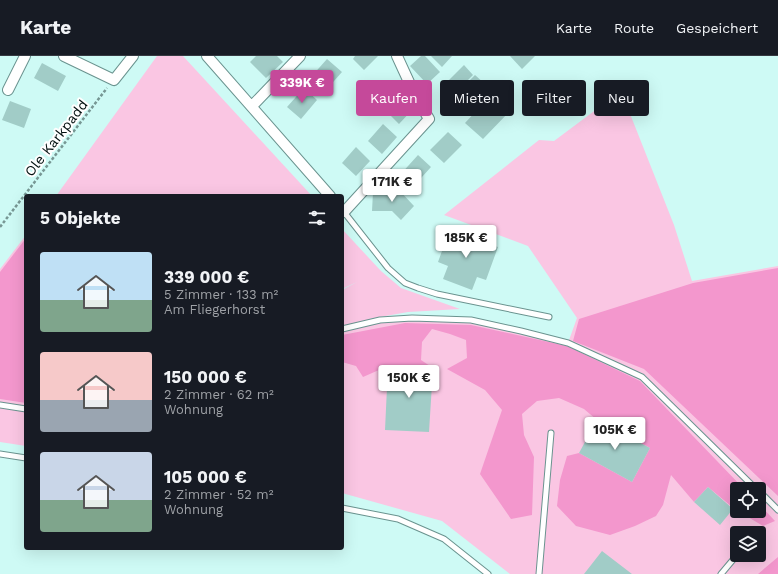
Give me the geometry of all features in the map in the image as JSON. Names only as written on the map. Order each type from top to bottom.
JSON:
[{"type":"street","points":[[8,90],[26,56]]},
{"type":"street","points":[[64,56],[114,80],[133,56]]},
{"type":"street","points":[[207,56],[328,194]]},
{"type":"street","points":[[252,106],[300,56]]},
{"type":"street","points":[[344,210],[429,119],[414,93],[398,56]]},
{"type":"lane","points":[[344,212],[388,268],[405,283],[438,294],[549,317]]},
{"type":"lane","points":[[344,329],[380,320],[412,318],[472,320],[568,343],[642,377],[749,482]]},
{"type":"lane","points":[[0,405],[24,409]]},
{"type":"lane","points":[[539,574],[550,433]]},
{"type":"lane","points":[[0,454],[24,458]]},
{"type":"lane","points":[[766,499],[778,510]]},
{"type":"lane","points":[[344,508],[398,519],[444,539],[488,574]]},
{"type":"lane","points":[[720,574],[731,562]]},
{"type":"path","name":"Ole Karkpadd","points":[[26,194],[114,80]]},
{"type":"path","name":"Ole Karkpadd","points":[[0,227],[24,196]]},
{"type":"shaded area","points":[[157,56],[183,56],[310,194],[57,194]]},
{"type":"shaded area","points":[[594,111],[594,116],[631,116],[674,225],[692,281],[778,266],[778,574],[510,574],[442,521],[344,494],[344,289],[357,282],[344,288],[344,231],[381,271],[401,288],[460,309],[408,312],[369,319],[471,320],[568,343],[577,318],[528,246],[444,215],[539,140],[554,141]]},
{"type":"shaded area","points":[[24,238],[24,446],[0,442],[0,269]]},
{"type":"shaded area","points":[[24,241],[24,403],[0,399],[0,272]]},
{"type":"shaded area","points":[[778,268],[778,496],[766,485],[766,482],[763,482],[644,369],[573,341],[579,319],[693,283]]},
{"type":"shaded area","points":[[405,323],[471,325],[567,346],[640,381],[737,482],[730,482],[730,505],[708,487],[694,502],[671,475],[663,505],[656,516],[635,526],[610,535],[576,526],[557,506],[560,480],[567,456],[579,453],[632,482],[650,448],[597,420],[584,409],[559,398],[537,401],[522,414],[524,435],[534,457],[532,515],[511,519],[480,474],[502,410],[485,390],[447,369],[467,358],[466,340],[432,329],[422,342],[421,360],[433,368],[388,366],[363,377],[356,366],[344,363],[344,335]]},
{"type":"shaded area","points":[[766,511],[775,521],[763,526],[750,518],[766,518]]},
{"type":"shaded area","points":[[778,557],[778,574],[758,574]]},
{"type":"building","points":[[256,56],[277,56],[283,62],[266,78],[250,62]]},
{"type":"building","points":[[355,56],[378,56],[364,70],[353,59]]},
{"type":"building","points":[[421,56],[425,56],[440,72],[431,80],[423,80],[410,66]]},
{"type":"building","points":[[431,56],[452,56],[442,67]]},
{"type":"building","points":[[510,56],[535,56],[522,69]]},
{"type":"building","points":[[327,59],[342,72],[326,90],[311,77]]},
{"type":"building","points":[[42,63],[66,76],[58,91],[34,78]]},
{"type":"building","points":[[464,65],[473,75],[468,80],[449,80]]},
{"type":"building","points":[[475,75],[480,80],[470,80]]},
{"type":"building","points":[[304,88],[317,100],[301,119],[287,107]]},
{"type":"building","points":[[10,101],[31,109],[24,128],[2,120]]},
{"type":"building","points":[[391,116],[406,116],[399,124]]},
{"type":"building","points":[[472,116],[505,116],[483,139],[465,123]]},
{"type":"building","points":[[383,124],[397,137],[382,154],[368,141]]},
{"type":"building","points":[[448,132],[462,145],[444,163],[430,150]]},
{"type":"building","points":[[356,147],[370,161],[356,176],[342,163]]},
{"type":"building","points":[[418,155],[431,167],[412,188],[399,176]]},
{"type":"building","points":[[399,190],[414,206],[401,220],[392,211],[372,211],[373,192]]},
{"type":"building","points":[[450,229],[498,247],[486,280],[477,277],[472,290],[443,279],[448,266],[438,262]]},
{"type":"building","points":[[388,366],[433,368],[429,432],[385,430]]},
{"type":"building","points":[[597,420],[650,448],[632,482],[579,453]]},
{"type":"building","points":[[708,487],[730,506],[730,513],[720,525],[694,502]]},
{"type":"building","points":[[602,551],[632,574],[584,574]]}]
